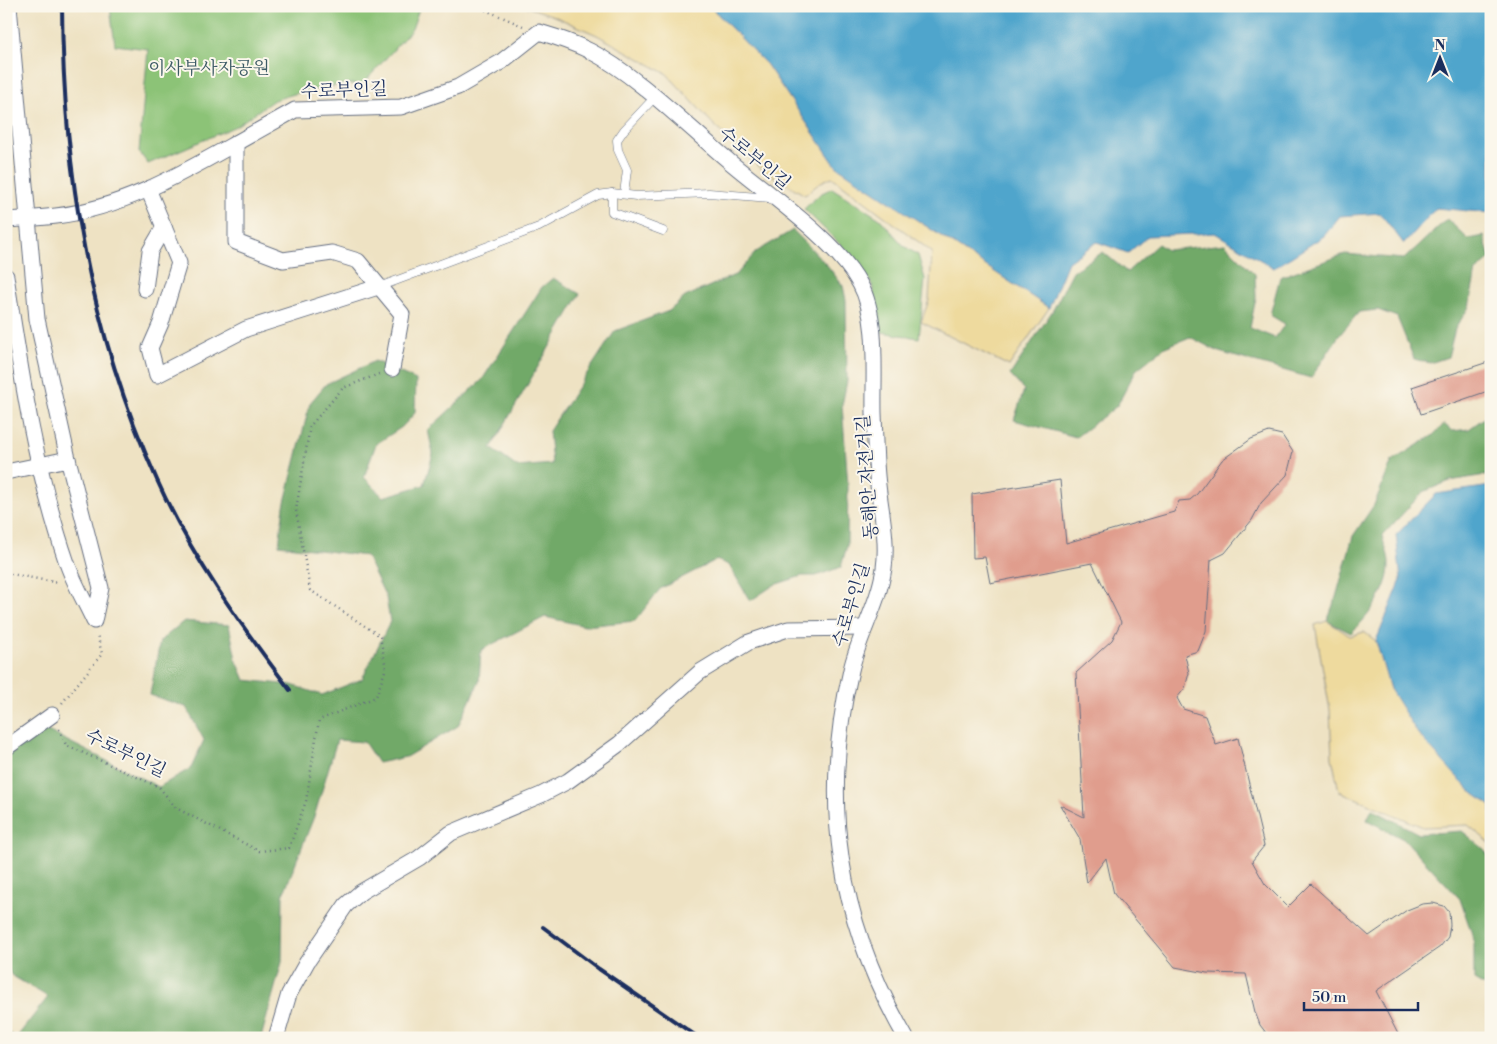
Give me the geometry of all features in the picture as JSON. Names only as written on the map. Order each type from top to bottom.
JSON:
[{"type":"street","points":[[9,6],[37,319],[68,459],[101,588],[94,622]]},
{"type":"street","name":"수로부인길","points":[[6,220],[66,214],[119,201],[175,178],[295,110],[401,107],[458,87],[501,62],[539,32],[589,50],[628,76],[772,198],[816,232],[850,269],[861,285],[868,303],[873,341],[875,448],[885,550],[881,584],[863,628],[852,663],[840,720],[835,772],[839,848],[848,901],[858,936],[880,988],[906,1038]]},
{"type":"street","points":[[236,143],[236,242],[283,260],[332,253],[358,261],[402,314],[392,369]]},
{"type":"street","points":[[148,189],[179,263],[161,323],[150,348],[157,375],[246,329],[378,287]]},
{"type":"street","points":[[145,290],[150,251],[164,227]]},
{"type":"street","points":[[6,276],[27,409],[39,464],[68,564],[94,622]]},
{"type":"street","points":[[6,472],[68,459]]},
{"type":"street","points":[[276,1038],[289,994],[307,962],[346,906],[361,892],[419,858],[451,833],[541,795],[568,781],[619,744],[700,672],[734,650],[769,634],[788,629],[863,628]]},
{"type":"street","points":[[6,748],[52,715]]},
{"type":"lane","points":[[624,194],[627,170],[618,150],[617,140],[654,98]]},
{"type":"lane","points":[[612,192],[612,212],[663,231]]},
{"type":"lane","points":[[378,287],[538,227],[582,202],[612,192],[636,196],[709,193],[772,198]]},
{"type":"path","points":[[476,6],[539,32]]},
{"type":"path","name":"수로부인길","points":[[52,715],[66,745],[159,787],[176,808],[259,851],[289,848],[306,801],[319,720],[376,697],[386,668],[380,636],[310,590],[296,510],[310,426],[343,388],[392,369]]},
{"type":"path","points":[[6,573],[57,582],[64,588]]},
{"type":"path","points":[[52,715],[102,654],[94,622]]},
{"type":"green space","name":"이사부사자공원","points":[[110,6],[420,6],[412,29],[363,84],[345,84],[301,92],[274,100],[236,126],[148,164],[139,152],[148,49],[115,45]]},
{"type":"green space","points":[[832,188],[880,219],[904,246],[918,255],[925,279],[919,338],[881,332],[872,285],[858,262],[804,209],[820,194]]},
{"type":"green space","points":[[1447,219],[1468,239],[1484,236],[1490,259],[1476,271],[1469,307],[1455,329],[1448,357],[1430,363],[1414,359],[1397,317],[1378,310],[1359,312],[1338,337],[1311,378],[1219,352],[1190,337],[1165,347],[1136,370],[1117,406],[1076,437],[1014,420],[1024,390],[1010,375],[1053,310],[1073,271],[1103,252],[1127,272],[1158,244],[1167,250],[1225,244],[1255,274],[1256,297],[1250,328],[1275,338],[1285,324],[1270,315],[1280,277],[1345,254],[1404,259]]},
{"type":"green space","points":[[793,230],[827,265],[843,286],[846,300],[847,381],[842,405],[848,485],[847,546],[841,567],[816,576],[802,576],[774,585],[750,601],[729,565],[716,560],[660,589],[635,621],[585,626],[545,617],[481,650],[479,682],[458,726],[406,757],[378,763],[364,742],[337,740],[315,814],[283,895],[282,962],[261,1038],[16,1038],[48,997],[11,975],[6,963],[6,756],[38,726],[159,787],[191,768],[204,740],[186,707],[150,695],[160,641],[184,621],[229,625],[236,659],[245,680],[292,685],[322,695],[362,679],[390,622],[386,597],[366,556],[279,545],[284,506],[310,403],[326,384],[375,361],[416,380],[415,413],[402,427],[376,444],[364,477],[383,497],[424,485],[433,454],[428,430],[482,380],[542,287],[553,278],[580,294],[491,448],[517,467],[552,464],[549,431],[615,331],[669,311],[685,297],[737,274],[756,252]]},
{"type":"green space","points":[[1491,413],[1491,474],[1450,481],[1423,492],[1382,536],[1389,560],[1386,583],[1365,619],[1351,633],[1327,621],[1336,597],[1353,536],[1374,505],[1392,461],[1432,436],[1444,424],[1452,431],[1469,429]]},
{"type":"green space","points":[[1372,809],[1419,834],[1462,831],[1484,849],[1491,860],[1491,990],[1474,980],[1474,940],[1460,899],[1405,840],[1367,820]]},
{"type":"green space","points":[[6,1030],[16,1038],[6,1038]]},
{"type":"sand","points":[[525,6],[710,6],[767,65],[836,166],[1049,308],[1009,366],[921,322],[929,300],[932,252],[832,177],[821,182],[805,195],[763,170],[713,124],[667,74],[597,35],[554,16]]},
{"type":"sand","points":[[1327,621],[1350,636],[1364,632],[1376,641],[1390,689],[1469,790],[1491,806],[1491,844],[1468,825],[1423,827],[1339,791],[1332,758],[1330,710],[1315,625]]},
{"type":"water","points":[[710,6],[1491,6],[1491,213],[1436,208],[1404,244],[1380,213],[1340,216],[1324,236],[1274,268],[1215,233],[1148,236],[1128,253],[1097,242],[1068,262],[1049,308],[836,166],[767,65]]},
{"type":"water","points":[[1491,486],[1491,806],[1469,790],[1418,734],[1390,689],[1376,641],[1401,580],[1396,535],[1436,494]]},
{"type":"building","points":[[1491,361],[1491,390],[1421,414],[1412,387]]},
{"type":"building","points":[[1269,432],[1282,435],[1293,452],[1287,475],[1261,503],[1252,520],[1225,553],[1211,560],[1206,631],[1198,651],[1185,655],[1189,673],[1185,688],[1177,698],[1183,709],[1205,716],[1216,745],[1238,738],[1264,846],[1252,861],[1265,884],[1288,907],[1311,884],[1369,936],[1407,910],[1422,904],[1433,903],[1444,906],[1449,912],[1450,925],[1448,937],[1440,947],[1376,991],[1400,1038],[1270,1038],[1260,1025],[1255,1012],[1246,974],[1207,973],[1175,967],[1114,894],[1106,858],[1087,883],[1080,839],[1060,805],[1084,817],[1076,673],[1112,640],[1121,622],[1092,563],[990,583],[985,557],[973,558],[972,494],[1060,480],[1066,543],[1174,512],[1179,501],[1190,500],[1197,494],[1222,460],[1251,439]]},
{"type":"railway","points":[[62,6],[68,128],[84,248],[97,307],[133,423],[157,480],[185,536],[235,615],[290,690]]},
{"type":"railway","points":[[543,927],[599,969],[699,1038]]}]
